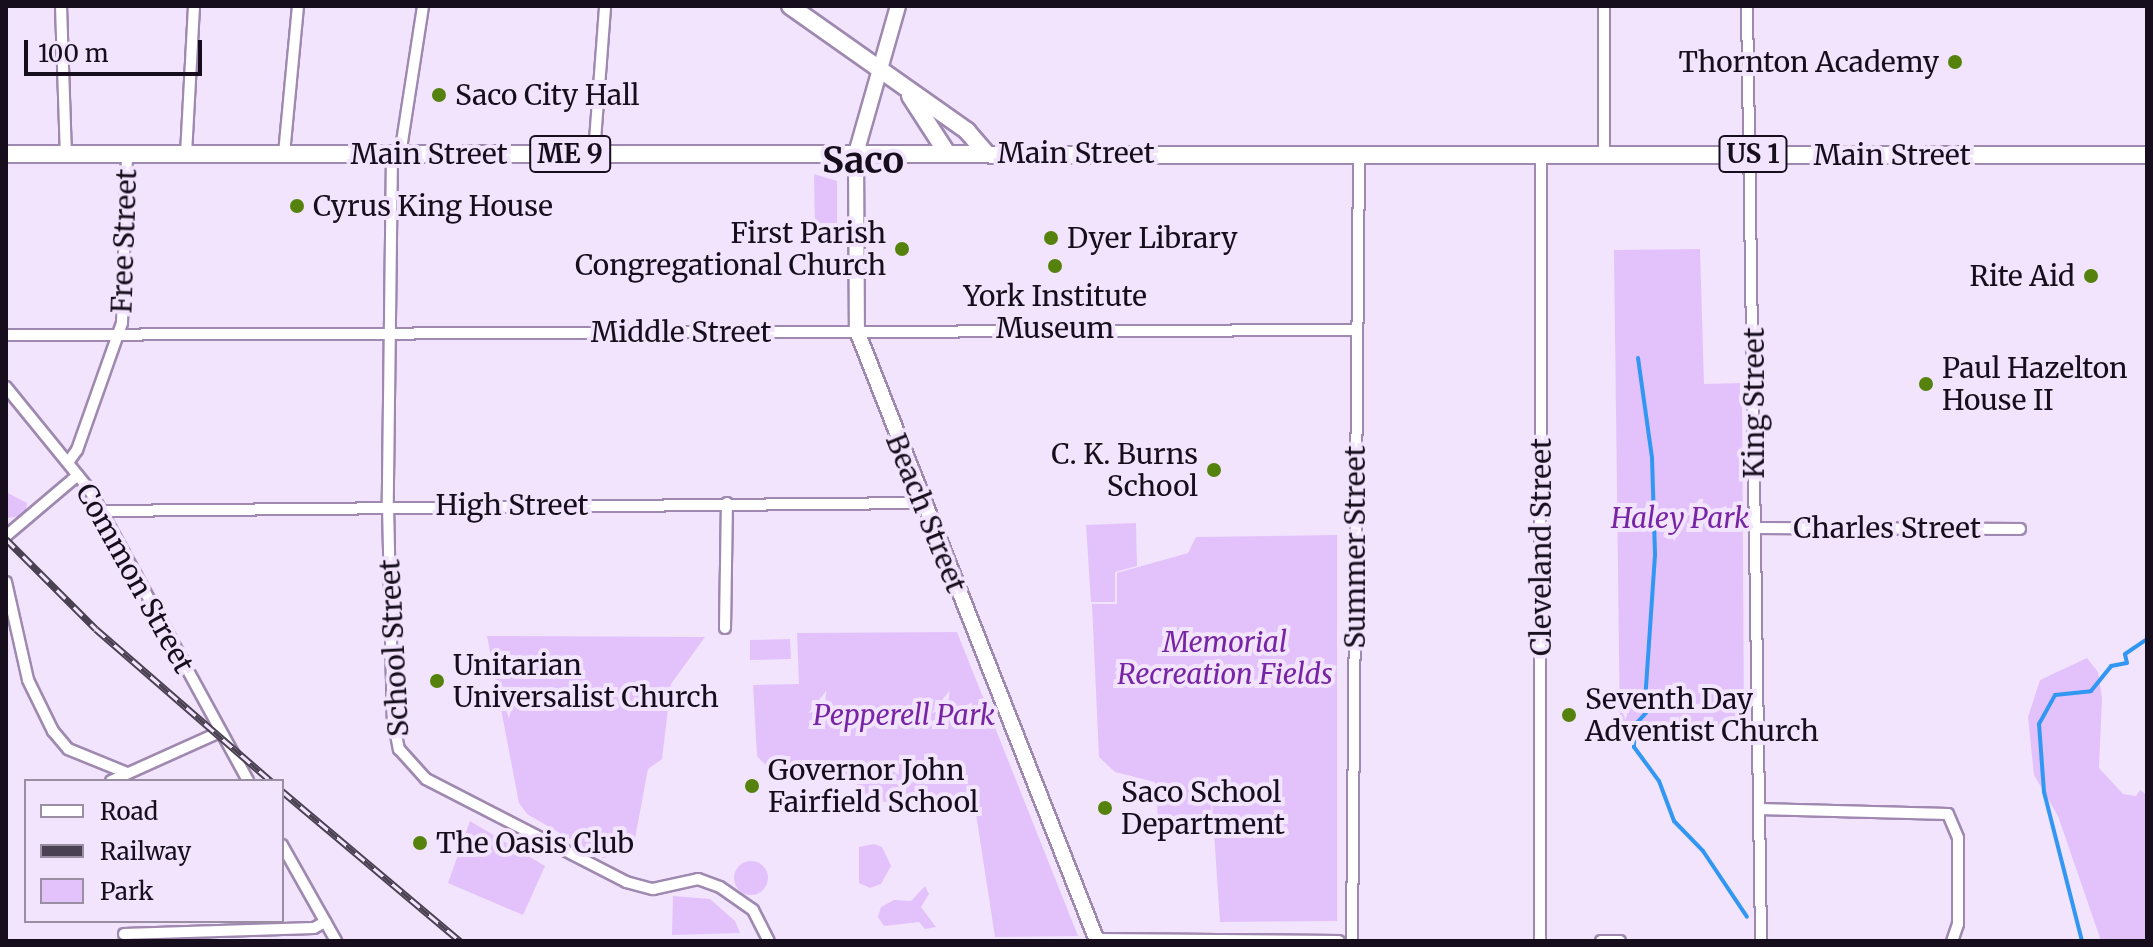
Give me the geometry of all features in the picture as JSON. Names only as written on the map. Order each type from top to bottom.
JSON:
[{"type":"main road","points":[[790,6],[975,136],[986,153]]},
{"type":"main road","name":"Beach Street","points":[[898,6],[856,153],[857,331],[1096,940]]},
{"type":"main road","points":[[899,82],[947,153]]},
{"type":"main road","name":"Main Street","points":[[6,154],[2147,155]]},
{"type":"street","points":[[61,6],[66,154]]},
{"type":"street","points":[[186,154],[194,6]]},
{"type":"street","points":[[284,154],[298,6]]},
{"type":"street","name":"School Street","points":[[423,6],[396,155],[388,334],[388,506],[396,742],[408,763],[438,786],[634,885],[661,888],[698,879],[720,887],[753,910],[769,941]]},
{"type":"street","points":[[594,154],[605,6]]},
{"type":"street","points":[[1604,6],[1604,154]]},
{"type":"street","name":"King Street","points":[[1747,6],[1753,154],[1754,528],[1761,941]]},
{"type":"street","name":"Free Street","points":[[69,461],[77,450],[118,333],[127,154]]},
{"type":"street","name":"Summer Street","points":[[1352,941],[1359,154]]},
{"type":"street","name":"Cleveland Street","points":[[1540,941],[1541,154]]},
{"type":"street","name":"Middle Street","points":[[6,335],[1356,330]]},
{"type":"street","name":"Common Street","points":[[6,387],[69,461],[102,511],[247,779]]},
{"type":"street","points":[[6,536],[78,475]]},
{"type":"street","points":[[725,628],[727,503]]},
{"type":"street","name":"High Street","points":[[102,511],[923,503]]},
{"type":"street","name":"Charles Street","points":[[1754,528],[2020,529]]},
{"type":"street","points":[[6,582],[28,680],[53,731],[68,749],[127,773]]},
{"type":"street","points":[[115,779],[220,732]]},
{"type":"street","points":[[1759,809],[1948,814],[1958,838],[1958,924],[1952,941]]},
{"type":"street","points":[[284,849],[336,941]]},
{"type":"street","points":[[124,934],[314,928],[325,922]]},
{"type":"street","points":[[1096,940],[1339,941]]},
{"type":"street","points":[[1601,941],[1620,941]]},
{"type":"green space","points":[[814,174],[837,181],[837,223],[815,223]]},
{"type":"green space","name":"Haley Park","points":[[1700,249],[1704,384],[1742,383],[1744,726],[1620,733],[1614,250]]},
{"type":"green space","points":[[6,492],[27,503],[25,516],[6,518]]},
{"type":"green space","points":[[1136,523],[1137,566],[1115,572],[1115,602],[1091,602],[1086,525]]},
{"type":"green space","name":"Memorial Recreation Fields","points":[[1337,535],[1337,921],[1220,922],[1210,772],[1212,826],[1159,830],[1155,782],[1115,772],[1099,757],[1092,604],[1117,604],[1117,573],[1188,553],[1196,537]]},
{"type":"green space","name":"Pepperell Park","points":[[957,632],[1078,936],[995,937],[974,801],[862,802],[856,779],[773,773],[757,756],[753,685],[799,684],[797,633]]},
{"type":"green space","points":[[487,636],[705,637],[671,684],[662,759],[648,769],[635,838],[618,855],[603,858],[527,814],[519,803]]},
{"type":"green space","points":[[790,639],[791,659],[750,660],[750,640]]},
{"type":"green space","points":[[2087,658],[2098,672],[2102,698],[2099,768],[2123,794],[2136,796],[2140,790],[2147,795],[2147,941],[2101,941],[2058,816],[2034,775],[2028,717],[2040,680]]},
{"type":"green space","points":[[470,821],[545,866],[523,915],[448,883]]},
{"type":"green space","points":[[874,844],[882,847],[891,866],[881,884],[870,888],[859,883],[859,847]]},
{"type":"green space","points":[[751,861],[763,866],[768,878],[763,890],[751,895],[739,890],[734,878],[739,866]]},
{"type":"green space","points":[[925,886],[929,894],[921,907],[936,927],[925,929],[919,922],[884,926],[878,917],[881,907],[894,900],[911,901]]},
{"type":"green space","points":[[673,896],[710,899],[735,921],[740,933],[672,935]]},
{"type":"waterway","points":[[1638,358],[1652,458],[1655,555],[1645,702]]},
{"type":"waterway","points":[[2082,941],[2044,792],[2039,724],[2055,695],[2091,691],[2111,666],[2127,663],[2125,654],[2147,639]]},
{"type":"waterway","points":[[1646,713],[1635,725],[1634,747],[1659,781],[1674,821],[1703,851],[1747,917]]},
{"type":"railway","points":[[6,539],[96,629],[269,779]]},
{"type":"railway","points":[[284,793],[460,941]]},
{"type":"place","name":"Thornton Academy","points":[[1955,62]]},
{"type":"place","name":"Saco City Hall","points":[[439,95]]},
{"type":"place","name":"Cyrus King House","points":[[297,206]]},
{"type":"place","name":"Dyer Library","points":[[1051,238]]},
{"type":"place","name":"First Parish Congregational Church","points":[[902,249]]},
{"type":"place","name":"York Institute Museum","points":[[1055,266]]},
{"type":"place","name":"Rite Aid","points":[[2091,276]]},
{"type":"place","name":"Paul Hazelton House II","points":[[1926,384]]},
{"type":"place","name":"C. K. Burns School","points":[[1214,470]]},
{"type":"place","name":"Unitarian Universalist Church","points":[[437,681]]},
{"type":"place","name":"Seventh Day Adventist Church","points":[[1569,715]]},
{"type":"place","name":"Governor John Fairfield School","points":[[752,786]]},
{"type":"place","name":"Saco School Department","points":[[1105,808]]},
{"type":"place","name":"The Oasis Club","points":[[420,843]]},
{"type":"district","name":"Saco","points":[[863,161]]}]
